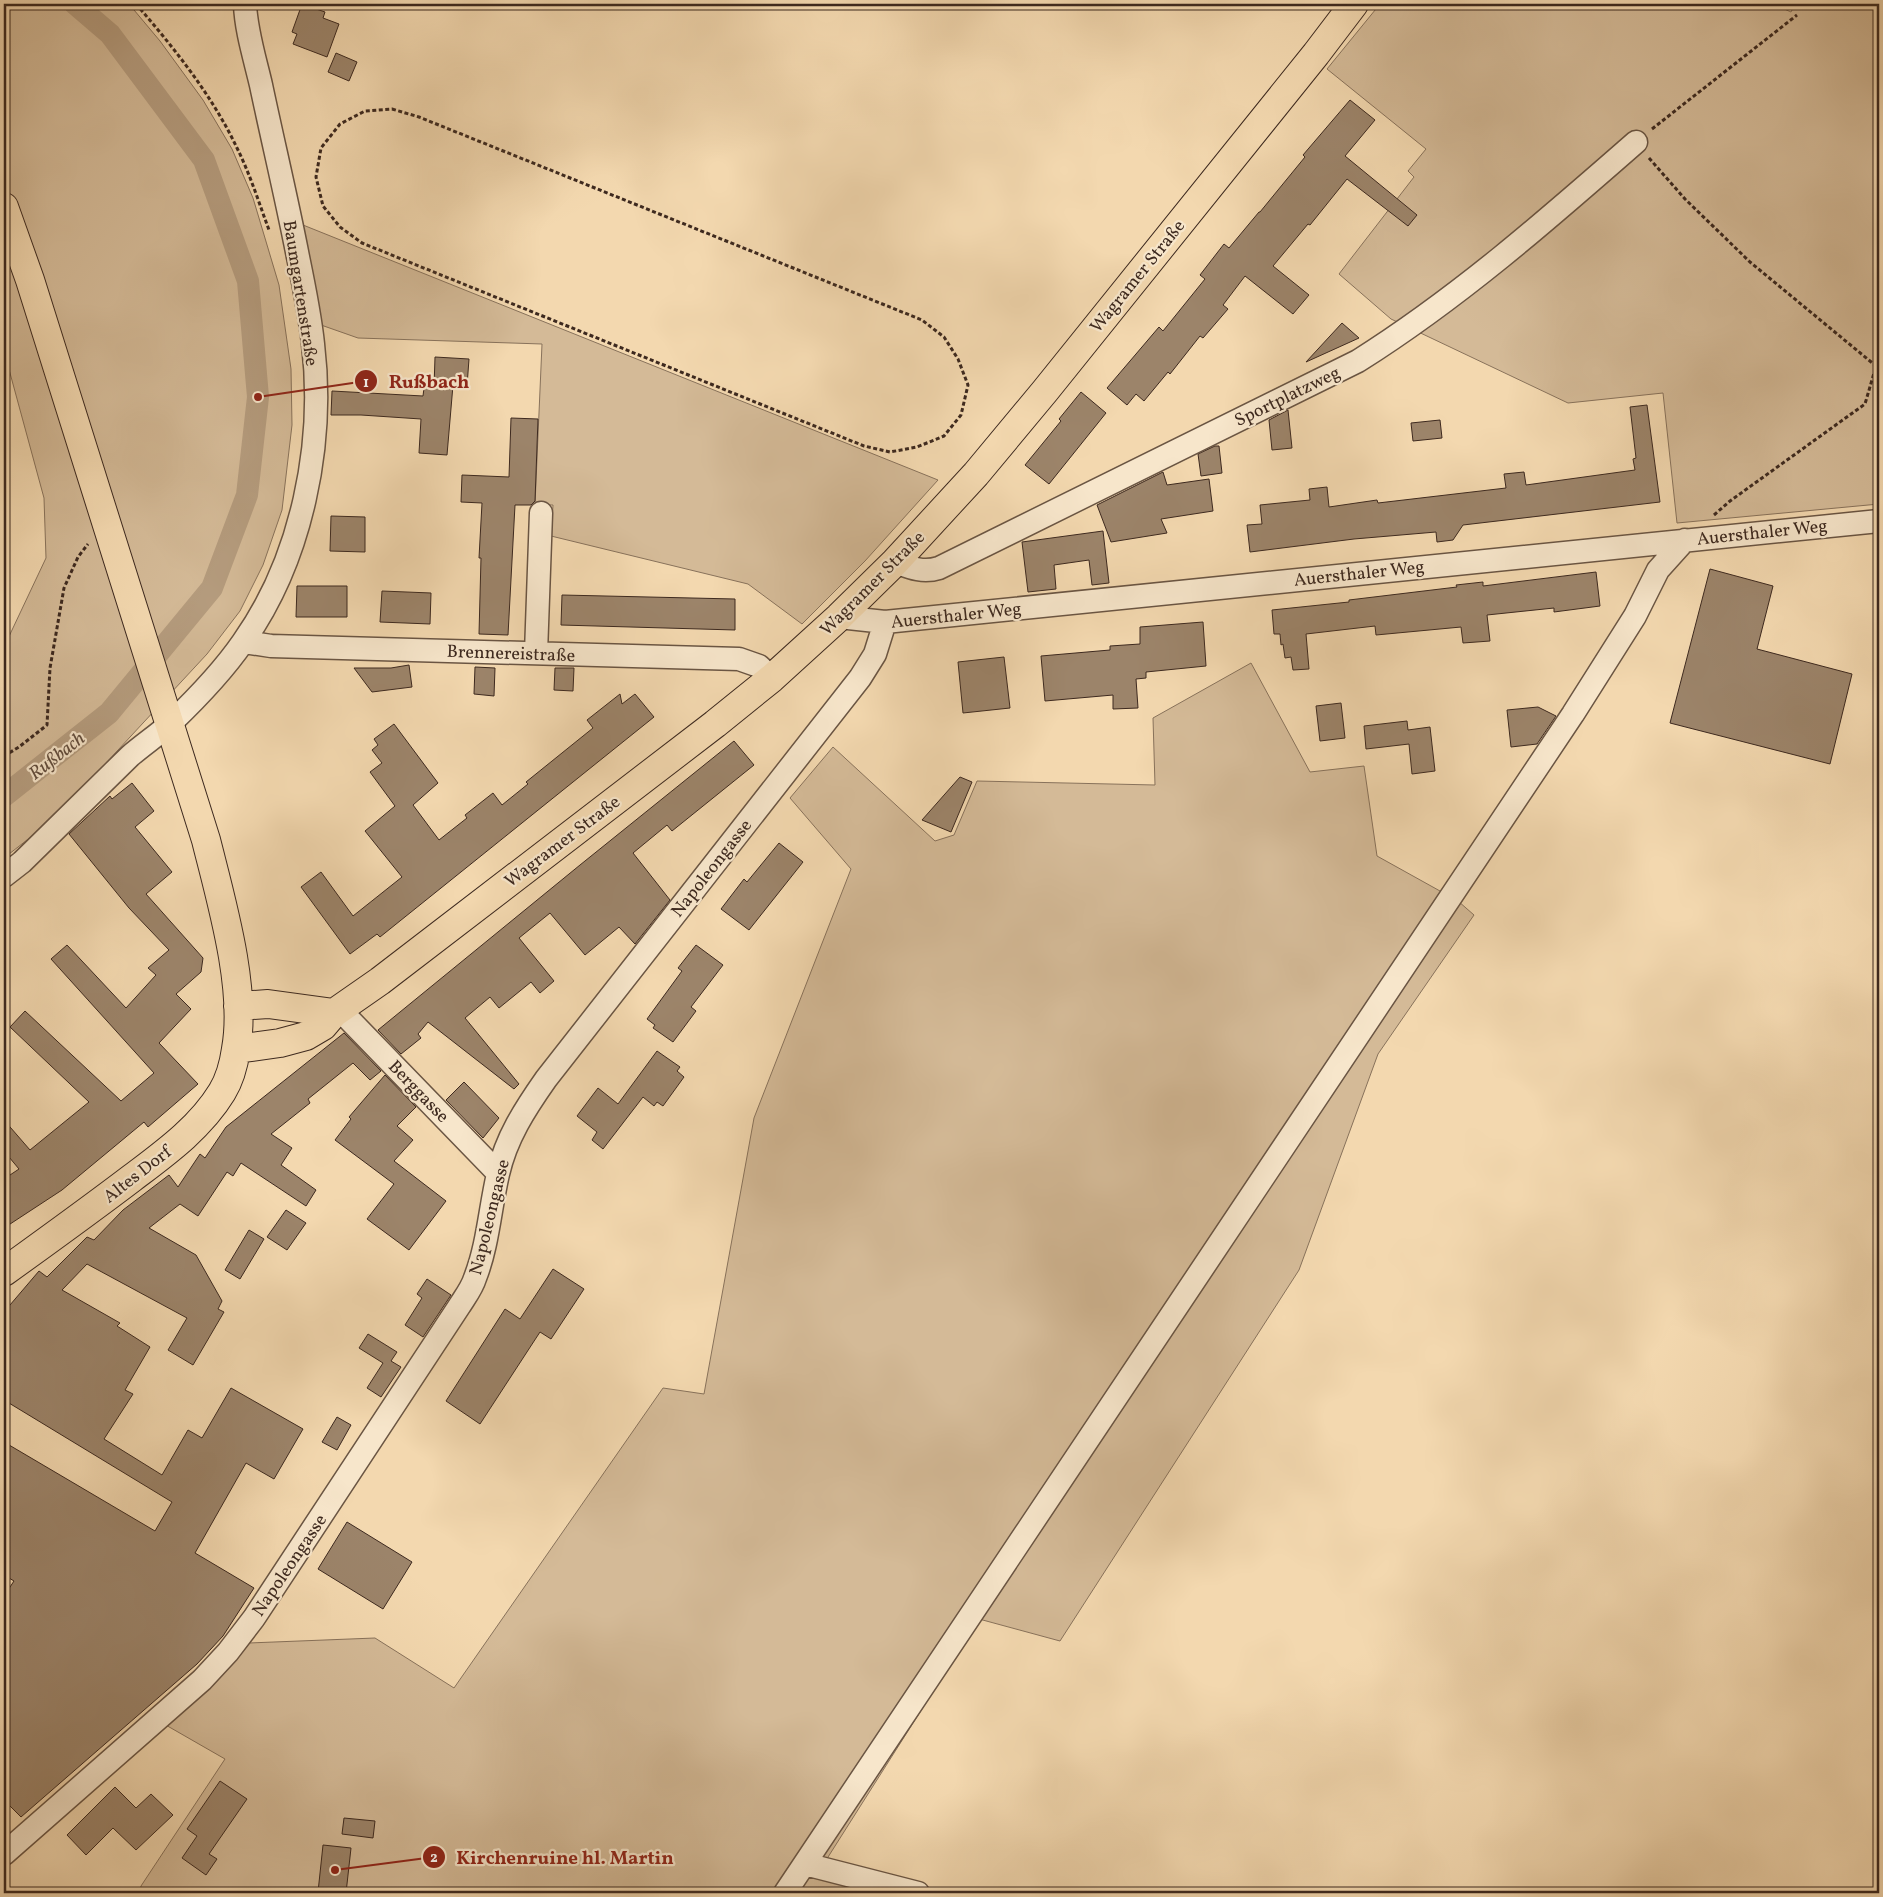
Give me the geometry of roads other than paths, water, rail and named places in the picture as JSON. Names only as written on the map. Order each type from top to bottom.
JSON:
[{"type":"main road","name":"Wagramer Straße","points":[[236,1049],[280,1043],[306,1036],[323,1026],[337,1012],[627,792],[772,678],[839,617],[895,562],[976,474],[1045,391],[1316,54],[1354,4]]},
{"type":"main road","name":"Altes Dorf","points":[[4,207],[30,280],[206,840],[220,896],[235,971],[238,1006],[236,1049],[231,1073],[223,1091],[212,1106],[184,1137],[92,1210],[4,1272]]},
{"type":"main road","points":[[238,1006],[268,1004],[337,1012]]},
{"type":"street","name":"Baumgartenstraße","points":[[4,876],[22,862],[133,754],[170,724],[197,697],[244,642],[268,600],[289,556],[300,522],[314,439],[316,393],[313,344],[298,257],[245,4]]},
{"type":"street","name":"Sportplatzweg","points":[[895,562],[921,571],[940,568],[1358,361],[1404,332],[1539,227],[1636,142]]},
{"type":"street","points":[[536,653],[541,513]]},
{"type":"street","name":"Auersthaler Weg","points":[[839,617],[886,622],[1879,521]]},
{"type":"street","points":[[785,1893],[1574,714],[1635,616],[1658,570],[1685,540]]},
{"type":"street","name":"Napoleongasse","points":[[4,1854],[202,1680],[228,1652],[254,1618],[455,1314],[475,1279],[484,1247],[498,1173],[509,1139],[524,1110],[546,1079],[860,678],[875,654],[886,622]]},
{"type":"street","name":"Brennereistraße","points":[[244,642],[271,646],[740,659],[759,666],[772,678]]},
{"type":"street","name":"Berggasse","points":[[337,1012],[498,1173]]},
{"type":"street","points":[[805,1864],[918,1893]]},
{"type":"waterway","name":"Rußbach","points":[[4,796],[109,713],[212,588],[247,495],[258,397],[248,281],[204,160],[110,34],[75,4]]},
{"type":"place","name":"Rußbach","points":[[258,397]]},
{"type":"place","name":"Kirchenruine hl. Martin","points":[[335,1870]]}]
